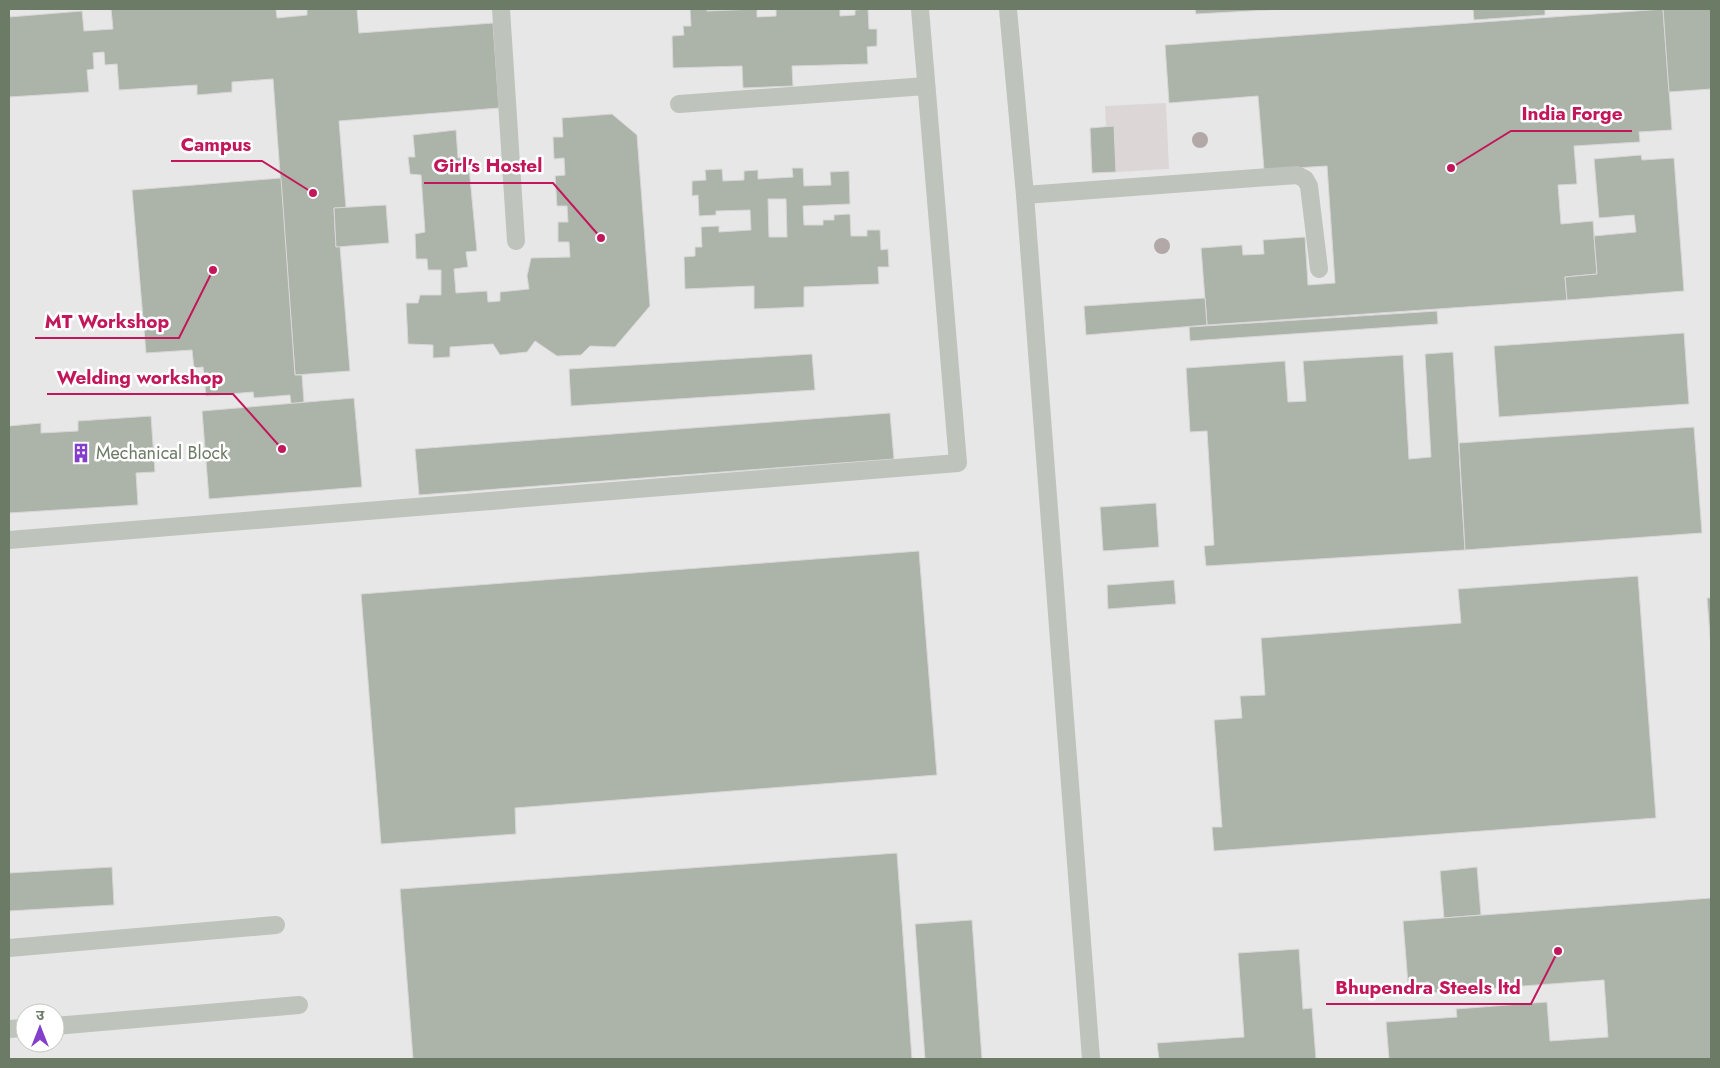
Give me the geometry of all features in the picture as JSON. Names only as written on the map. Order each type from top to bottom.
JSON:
[{"type":"lane","points":[[501,9],[516,241]]},
{"type":"lane","points":[[9,540],[958,463],[920,9]]},
{"type":"lane","points":[[1008,9],[1025,195],[1092,1059]]},
{"type":"lane","points":[[679,104],[926,86]]},
{"type":"lane","points":[[1025,195],[1297,175],[1305,179],[1309,186],[1319,269]]},
{"type":"lane","points":[[9,948],[276,924]]},
{"type":"lane","points":[[65,1025],[299,1005]]},
{"type":"shaded area","points":[[9,9],[1711,9],[1711,1059],[9,1059]]},
{"type":"shaded area","points":[[1166,103],[1169,169],[1116,172],[1114,127],[1106,127],[1105,106]]},
{"type":"building","points":[[111,9],[276,9],[277,18],[307,15],[307,9],[357,9],[359,33],[493,23],[499,108],[339,121],[346,208],[334,208],[336,247],[340,246],[350,371],[295,375],[273,79],[232,82],[232,92],[197,95],[197,85],[119,90],[117,64],[105,65],[104,52],[93,53],[94,69],[87,70],[89,92],[9,97],[9,17],[82,11],[84,31],[113,29]]},
{"type":"building","points":[[690,9],[707,9],[707,11],[757,9],[757,17],[776,16],[776,9],[840,9],[840,16],[855,15],[855,10],[868,9],[869,29],[877,29],[877,46],[867,47],[868,64],[792,66],[793,86],[743,88],[742,66],[673,68],[672,36],[684,35],[683,26],[691,26]]},
{"type":"building","points":[[1195,9],[1287,9],[1196,14]]},
{"type":"building","points":[[1473,9],[1545,9],[1545,15],[1474,20]]},
{"type":"building","points":[[1663,9],[1672,130],[1639,132],[1640,142],[1574,146],[1577,184],[1558,185],[1561,224],[1593,221],[1597,274],[1565,277],[1567,300],[1207,325],[1201,248],[1242,245],[1243,255],[1264,254],[1263,240],[1305,237],[1308,285],[1335,283],[1327,166],[1264,170],[1258,96],[1169,103],[1165,45]]},
{"type":"building","points":[[1663,9],[1711,9],[1711,89],[1669,92]]},
{"type":"building","points":[[612,114],[637,135],[650,306],[615,347],[590,346],[581,355],[557,356],[535,341],[527,352],[500,355],[493,344],[450,347],[450,357],[433,358],[433,345],[408,344],[406,303],[418,303],[420,295],[441,295],[441,270],[428,270],[427,259],[416,259],[415,234],[425,232],[421,175],[410,174],[408,157],[415,157],[413,135],[456,130],[458,158],[468,157],[477,251],[466,252],[468,267],[454,269],[456,293],[487,291],[488,302],[500,301],[500,292],[529,289],[527,276],[531,258],[570,257],[569,242],[558,242],[558,222],[568,222],[567,206],[557,206],[555,176],[565,175],[564,158],[554,159],[553,137],[563,137],[562,118]]},
{"type":"building","points":[[1114,126],[1116,172],[1092,173],[1090,128]]},
{"type":"building","points":[[1641,155],[1642,160],[1674,158],[1684,291],[1567,300],[1565,277],[1597,274],[1594,236],[1636,232],[1634,215],[1599,218],[1594,159]]},
{"type":"building","points":[[792,168],[803,168],[804,186],[831,185],[830,172],[849,171],[850,204],[803,206],[804,225],[823,225],[823,220],[834,220],[834,215],[850,214],[851,236],[867,236],[867,230],[880,230],[881,250],[888,249],[889,267],[878,267],[879,284],[804,287],[804,307],[754,309],[754,286],[685,289],[684,257],[695,256],[695,247],[702,247],[701,227],[719,226],[719,232],[751,230],[750,210],[716,211],[716,215],[699,216],[698,195],[692,196],[692,181],[706,180],[705,170],[722,169],[723,181],[744,180],[744,171],[758,170],[758,179],[793,177]],"holes":[[[768,199],[786,199],[787,237],[769,237]]]},
{"type":"building","points":[[281,178],[295,375],[302,375],[304,402],[291,404],[290,395],[254,398],[253,392],[206,396],[203,367],[194,368],[192,350],[146,353],[132,190]]},
{"type":"building","points":[[386,205],[389,243],[336,247],[334,208]]},
{"type":"building","points":[[1205,298],[1207,325],[1086,335],[1084,306]]},
{"type":"building","points":[[1437,311],[1438,324],[1190,341],[1189,327]]},
{"type":"building","points":[[1684,333],[1689,404],[1499,417],[1494,346]]},
{"type":"building","points":[[1453,352],[1465,550],[1206,566],[1204,546],[1214,545],[1207,431],[1190,432],[1186,368],[1285,361],[1288,402],[1306,401],[1303,361],[1403,355],[1409,459],[1431,457],[1425,354]]},
{"type":"building","points":[[812,354],[815,390],[571,406],[569,369]]},
{"type":"building","points":[[354,398],[362,487],[209,499],[202,411]]},
{"type":"building","points":[[890,413],[894,459],[419,495],[415,449]]},
{"type":"building","name":"Mechanical Block","points":[[151,416],[155,472],[136,473],[138,505],[9,513],[9,426],[41,423],[41,433],[78,431],[78,421]]},
{"type":"building","points":[[1694,427],[1702,533],[1465,550],[1459,443]]},
{"type":"building","points":[[1156,503],[1159,547],[1103,551],[1100,507]]},
{"type":"building","points":[[919,551],[937,775],[515,808],[516,834],[381,844],[361,594]]},
{"type":"building","points":[[1638,576],[1656,818],[1214,851],[1212,827],[1222,827],[1214,720],[1242,718],[1240,696],[1265,695],[1261,638],[1461,623],[1458,589]]},
{"type":"building","points":[[1174,580],[1176,604],[1108,609],[1107,585]]},
{"type":"building","points":[[1707,598],[1711,598],[1711,649]]},
{"type":"building","points":[[897,853],[912,1059],[413,1059],[400,889]]},
{"type":"building","points":[[112,867],[114,905],[9,911],[9,873]]},
{"type":"building","points":[[1477,867],[1481,915],[1444,918],[1440,871]]},
{"type":"building","points":[[1711,898],[1711,1059],[1389,1059],[1386,1022],[1457,1017],[1456,1009],[1547,1002],[1550,1041],[1608,1037],[1604,980],[1430,993],[1429,982],[1408,984],[1403,921]]},
{"type":"building","points":[[972,920],[982,1059],[925,1059],[915,924]]},
{"type":"building","points":[[1299,949],[1303,1009],[1312,1008],[1316,1059],[1159,1059],[1157,1043],[1244,1037],[1238,953]]},
{"type":"place","name":"India Forge","points":[[1451,168]]},
{"type":"place","name":"Campus","points":[[313,193]]},
{"type":"place","name":"Girl's Hostel","points":[[601,238]]},
{"type":"place","name":"MT Workshop","points":[[213,270]]},
{"type":"place","name":"Welding workshop","points":[[282,449]]},
{"type":"place","name":"Mechanical Block","points":[[81,453]]},
{"type":"place","name":"Bhupendra Steels ltd","points":[[1558,951]]}]
